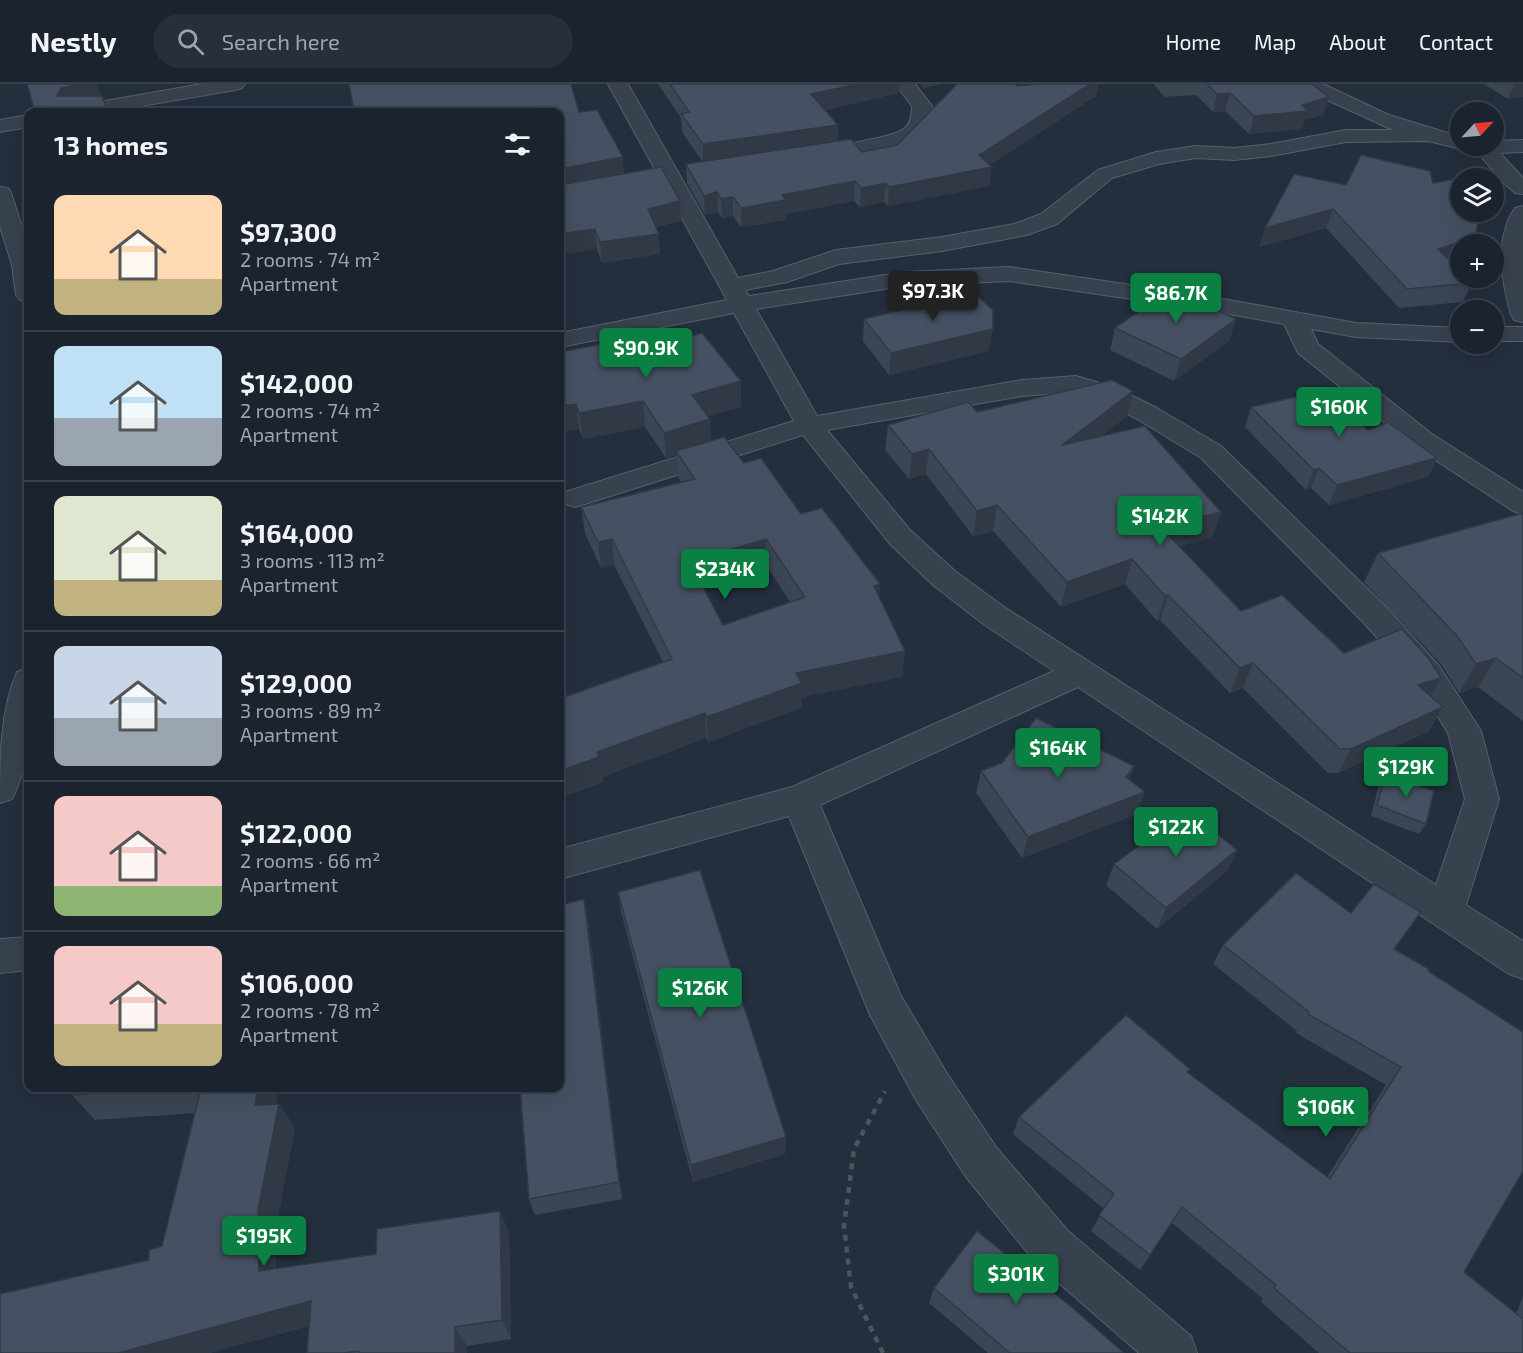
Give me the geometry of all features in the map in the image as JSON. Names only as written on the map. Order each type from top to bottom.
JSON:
[{"type":"street","points":[[99,108],[235,84]]},
{"type":"street","points":[[618,84],[809,425],[900,537],[944,578],[993,615],[1523,962]]},
{"type":"street","points":[[800,157],[873,145],[912,133],[921,119],[921,105],[905,84]]},
{"type":"street","points":[[1308,84],[1351,107],[1425,136],[1450,141]]},
{"type":"street","points":[[0,126],[24,122]]},
{"type":"street","points":[[564,339],[736,295],[794,270],[836,257],[942,244],[1020,230],[1049,219],[1105,174],[1156,158],[1196,152],[1234,154],[1271,150],[1346,136],[1425,136]]},
{"type":"street","points":[[1504,147],[1523,147]]},
{"type":"street","points":[[1488,156],[1523,188]]},
{"type":"street","points":[[0,193],[24,264],[0,271]]},
{"type":"street","points":[[1523,213],[1514,247],[1514,276],[1523,315]]},
{"type":"street","points":[[736,295],[904,279],[1009,274],[1206,303],[1356,330],[1450,334]]},
{"type":"street","points":[[1294,319],[1307,348],[1423,440],[1523,505]]},
{"type":"street","points":[[1504,334],[1523,334]]},
{"type":"street","points":[[575,498],[809,425],[1022,388],[1076,384],[1107,393],[1148,414],[1211,452],[1382,623],[1428,674],[1464,731],[1482,799],[1446,911]]},
{"type":"street","points":[[564,863],[800,799],[1081,672]]},
{"type":"street","points":[[0,789],[24,696]]},
{"type":"street","points":[[800,799],[884,1003],[931,1086],[981,1162],[1052,1247],[1174,1353]]},
{"type":"street","points":[[0,956],[24,954]]},
{"type":"path","points":[[883,1353],[851,1287],[844,1226],[854,1149],[909,1046]]},
{"type":"building","points":[[27,84],[81,84],[61,88],[57,96],[102,96],[106,108],[34,108]]},
{"type":"building","points":[[349,84],[571,84],[579,112],[597,110],[623,157],[564,168],[564,108],[353,108]]},
{"type":"building","points":[[670,84],[859,84],[811,94],[838,125],[703,144],[681,114],[689,112]]},
{"type":"building","points":[[957,84],[1015,84],[1017,86],[1090,84],[979,155],[992,167],[889,187],[886,183],[861,188],[855,181],[782,195],[786,200],[741,208],[733,197],[721,199],[717,192],[704,196],[686,164],[851,139],[862,152],[897,145]]},
{"type":"building","points":[[1207,84],[1312,84],[1329,97],[1302,105],[1308,111],[1254,116],[1230,93],[1217,94]]},
{"type":"building","points":[[1361,155],[1430,171],[1433,183],[1450,180],[1450,222],[1478,222],[1476,234],[1450,234],[1450,245],[1438,249],[1450,261],[1450,285],[1407,289],[1333,209],[1265,228],[1294,174],[1346,185]]},
{"type":"building","points":[[661,167],[680,201],[648,209],[659,234],[600,242],[595,229],[564,233],[564,184]]},
{"type":"building","points":[[973,292],[993,310],[993,329],[891,353],[864,319]]},
{"type":"building","points":[[1166,292],[1174,296],[1178,293],[1236,319],[1181,359],[1115,328]]},
{"type":"building","points":[[702,333],[741,381],[692,395],[710,419],[664,433],[643,401],[579,413],[576,404],[564,406],[564,351],[618,341],[624,354]]},
{"type":"building","points":[[1112,380],[1133,391],[1062,445],[1145,426],[1221,512],[1161,527],[1241,611],[1282,595],[1344,653],[1402,629],[1429,659],[1441,678],[1418,685],[1443,707],[1351,749],[1340,749],[1253,663],[1240,668],[1168,595],[1165,596],[1132,559],[1067,582],[997,505],[977,511],[929,449],[912,454],[888,425],[968,402],[977,412]]},
{"type":"building","points":[[1325,390],[1368,430],[1388,422],[1437,458],[1337,485],[1319,468],[1314,470],[1251,407]]},
{"type":"building","points":[[724,437],[744,463],[761,458],[801,514],[822,508],[880,584],[874,586],[905,651],[796,673],[802,683],[707,717],[705,713],[597,752],[599,757],[564,770],[564,690],[567,696],[672,659],[612,539],[598,542],[581,507],[695,479],[676,451]],"holes":[[[766,539],[805,597],[723,625],[690,562]]]},
{"type":"building","points":[[1523,513],[1523,678],[1496,658],[1476,664],[1457,636],[1378,553]]},
{"type":"building","points":[[1036,718],[1134,766],[1126,777],[1145,792],[1028,837],[981,771],[1002,763]]},
{"type":"building","points":[[1386,773],[1434,791],[1426,824],[1377,805]]},
{"type":"building","points":[[1188,810],[1237,850],[1166,908],[1114,864]]},
{"type":"building","points":[[700,870],[786,1137],[691,1165],[618,892]]},
{"type":"building","points":[[1296,873],[1351,913],[1374,884],[1421,912],[1394,949],[1429,969],[1428,971],[1523,1032],[1523,1171],[1464,1272],[1523,1319],[1523,1353],[1350,1353],[1274,1288],[1276,1285],[1182,1207],[1150,1255],[1099,1215],[1114,1194],[1019,1117],[1126,1015],[1190,1069],[1187,1072],[1330,1179],[1401,1067],[1308,1014],[1309,1012],[1223,945]]},
{"type":"building","points":[[584,899],[619,1182],[529,1199],[520,1092],[564,1092],[564,904]]},
{"type":"building","points":[[73,1092],[119,1092],[72,1095]]},
{"type":"building","points":[[200,1092],[257,1092],[255,1105],[279,1104],[258,1210],[259,1271],[376,1254],[377,1229],[500,1211],[502,1320],[455,1327],[455,1353],[359,1353],[359,1351],[307,1353],[311,1301],[118,1353],[0,1353],[0,1294],[149,1260],[149,1250],[162,1246]]},
{"type":"building","points":[[977,1231],[1074,1309],[1124,1353],[1010,1353],[934,1288]]}]
